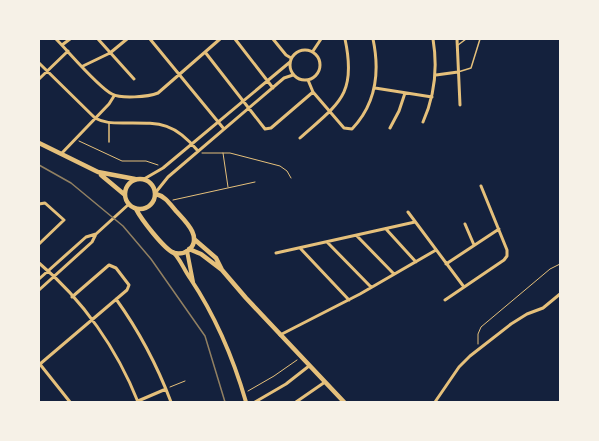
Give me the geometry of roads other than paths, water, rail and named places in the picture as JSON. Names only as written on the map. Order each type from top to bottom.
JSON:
[{"type":"main road","points":[[39,143],[98,172],[135,180],[144,179],[153,185],[156,193],[155,199],[150,206],[142,210],[136,209],[128,204],[125,195],[127,186],[135,180]]},
{"type":"main road","points":[[98,172],[125,195]]},
{"type":"main road","points":[[156,193],[168,201],[192,229],[194,239],[216,258],[222,270]]},
{"type":"main road","points":[[136,209],[142,220],[168,249],[179,253],[188,250],[201,254],[222,270],[342,401]]},
{"type":"main road","points":[[194,239],[188,250],[194,283]]},
{"type":"main road","points":[[173,252],[194,283],[217,324],[232,358],[246,402]]},
{"type":"street","points":[[56,39],[107,91],[114,96],[152,96],[158,93],[220,39]]},
{"type":"street","points":[[62,45],[70,39]]},
{"type":"street","points":[[98,39],[134,79]]},
{"type":"street","points":[[83,66],[110,52],[127,39]]},
{"type":"street","points":[[150,39],[224,129]]},
{"type":"street","points":[[235,39],[273,88]]},
{"type":"street","points":[[144,179],[163,168],[267,81],[290,60],[300,50],[313,51],[319,58],[320,68],[316,76],[308,80],[300,80],[293,75],[290,69],[290,60],[273,39]]},
{"type":"street","points":[[313,51],[321,39]]},
{"type":"street","points":[[300,138],[330,111],[343,96],[349,76],[349,56],[345,39]]},
{"type":"street","points":[[308,80],[313,92],[344,128],[352,129],[368,106],[375,88],[377,63],[373,39]]},
{"type":"street","points":[[423,122],[432,97],[436,75],[433,39]]},
{"type":"street","points":[[457,39],[460,105]]},
{"type":"street","points":[[39,79],[68,51]]},
{"type":"street","points":[[205,52],[262,127],[268,129],[313,92]]},
{"type":"street","points":[[39,63],[95,118],[109,123],[152,123],[166,126],[180,134],[198,151]]},
{"type":"street","points":[[436,75],[458,72]]},
{"type":"street","points":[[156,193],[168,177],[198,151],[286,76],[293,75]]},
{"type":"street","points":[[375,88],[432,97]]},
{"type":"street","points":[[390,128],[399,111],[405,93]]},
{"type":"street","points":[[61,154],[109,104],[114,96]]},
{"type":"street","points":[[445,300],[506,258],[507,250],[481,186]]},
{"type":"street","points":[[39,204],[45,203],[64,220],[39,244]]},
{"type":"street","points":[[39,290],[92,242],[96,234],[128,204]]},
{"type":"street","points":[[408,212],[464,287]]},
{"type":"street","points":[[276,253],[414,222]]},
{"type":"street","points":[[464,224],[474,245]]},
{"type":"street","points":[[386,229],[416,262]]},
{"type":"street","points":[[446,264],[499,229]]},
{"type":"street","points":[[39,279],[86,237],[96,234]]},
{"type":"street","points":[[357,236],[394,274]]},
{"type":"street","points":[[327,242],[371,287]]},
{"type":"street","points":[[300,248],[348,300]]},
{"type":"street","points":[[280,334],[348,300],[436,250]]},
{"type":"street","points":[[39,262],[54,276],[92,320],[117,357],[138,402],[166,389]]},
{"type":"street","points":[[70,402],[39,364],[127,290],[129,285],[116,268],[111,265],[106,267],[72,296]]},
{"type":"street","points":[[435,402],[459,367],[479,349],[521,317],[543,308],[560,294]]},
{"type":"street","points":[[116,299],[144,342],[171,402]]},
{"type":"street","points":[[255,402],[286,384],[309,366]]},
{"type":"street","points":[[296,402],[325,382]]},
{"type":"street","points":[[336,402],[342,401]]},
{"type":"lane","points":[[457,45],[463,43],[466,39]]},
{"type":"lane","points":[[458,72],[471,68],[480,39]]},
{"type":"lane","points":[[109,123],[109,142]]},
{"type":"railway","points":[[39,165],[71,183],[123,226],[151,259],[205,336],[225,402]]}]
